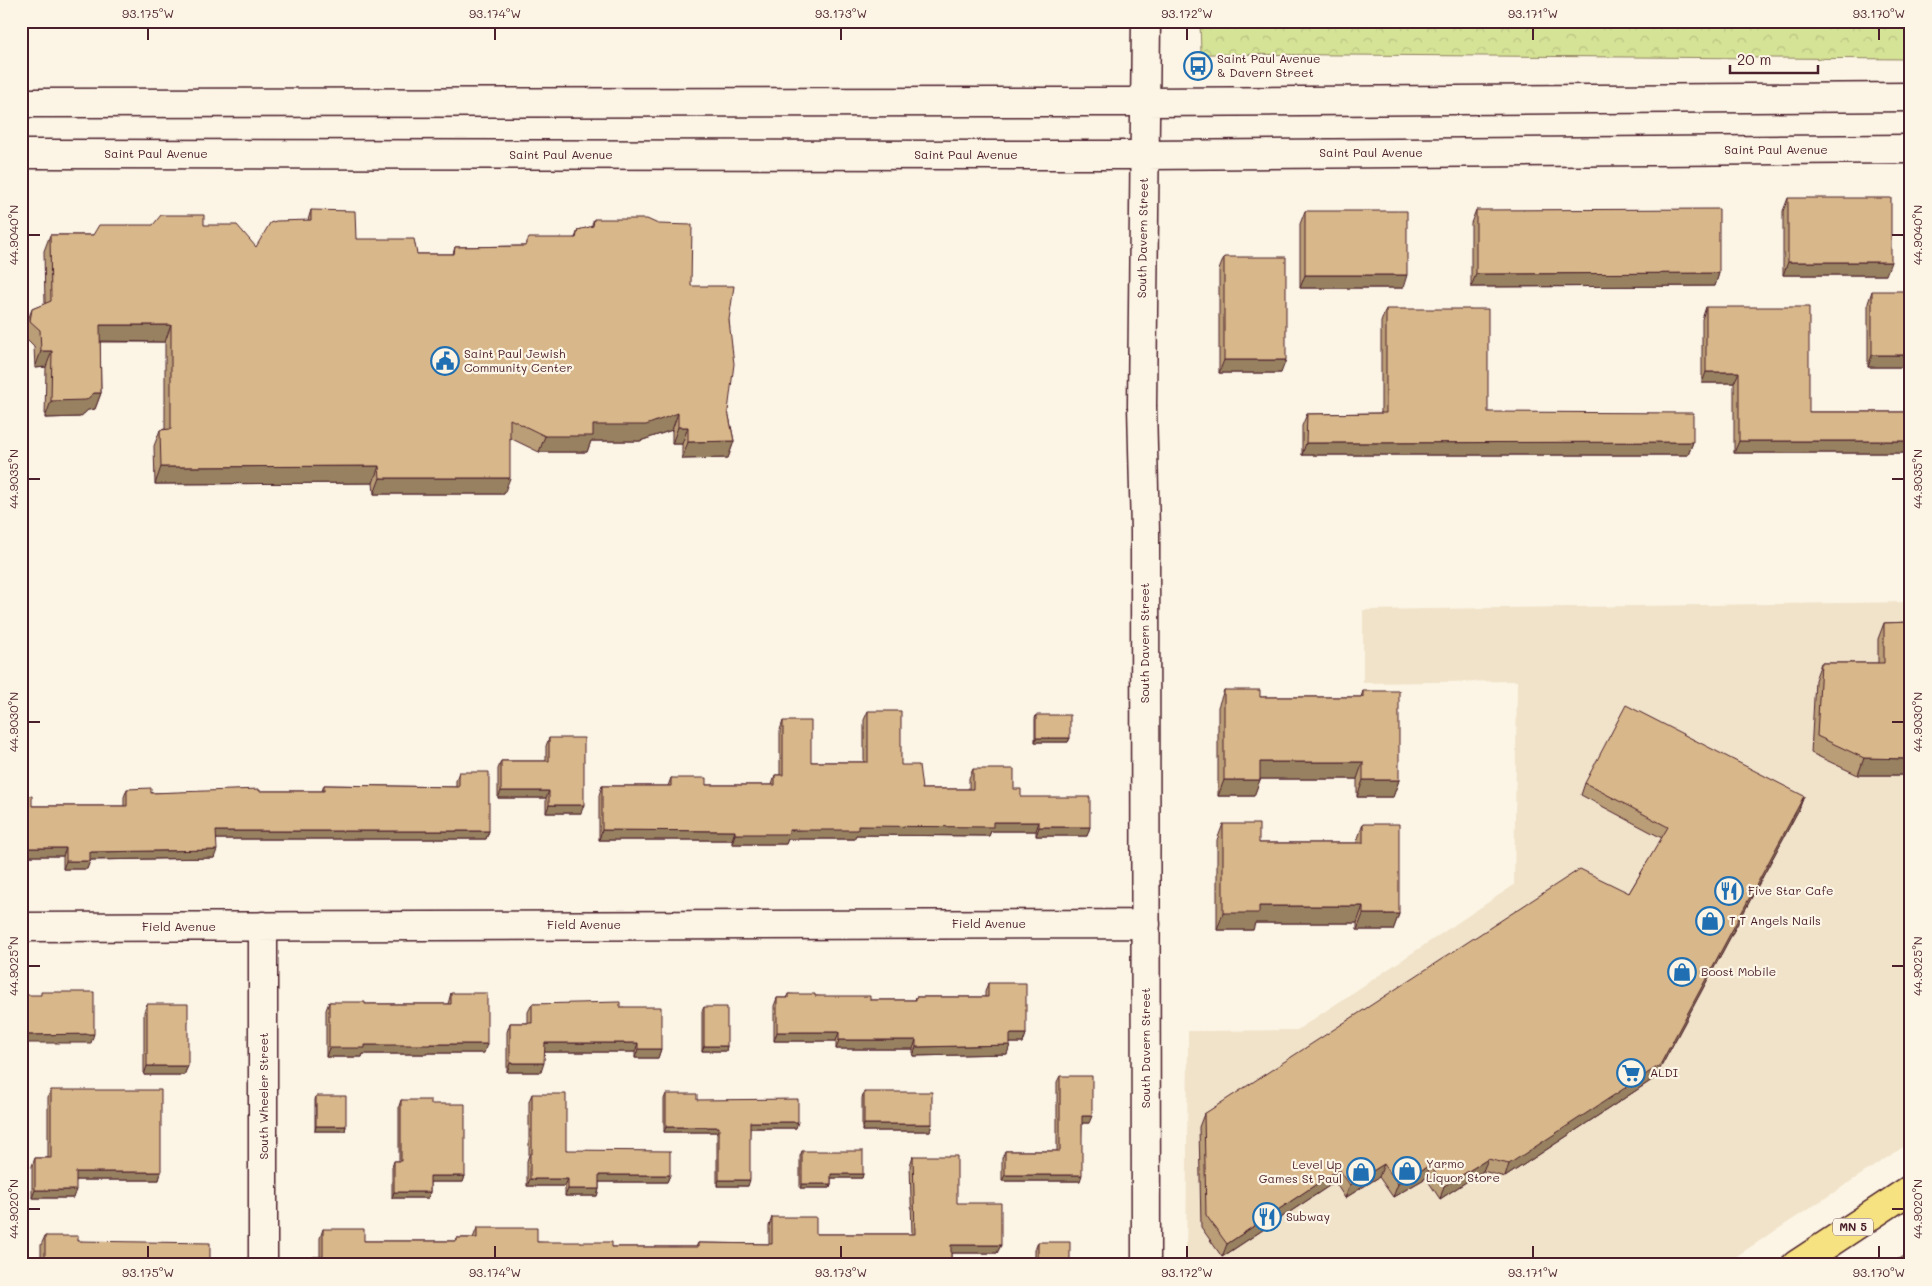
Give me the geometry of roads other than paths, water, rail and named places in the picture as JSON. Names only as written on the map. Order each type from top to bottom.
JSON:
[{"type":"main road","name":"MN 5","points":[[1796,1265],[1911,1189]]},
{"type":"street","name":"South Davern Street","points":[[1146,21],[1142,406],[1145,532],[1146,1265]]},
{"type":"street","points":[[21,103],[1146,102],[1911,97]]},
{"type":"street","name":"Saint Paul Avenue","points":[[21,154],[1146,154],[1911,149]]},
{"type":"street","name":"Field Avenue","points":[[21,927],[1146,924]]},
{"type":"street","name":"South Wheeler Street","points":[[263,926],[263,1265]]},
{"type":"place","name":"Saint Paul Avenue & Davern Street","points":[[1198,66]]},
{"type":"place","name":"Saint Paul Jewish Community Center","points":[[445,361]]},
{"type":"place","name":"Five Star Cafe","points":[[1729,891]]},
{"type":"place","name":"T T Angels Nails","points":[[1710,921]]},
{"type":"place","name":"Boost Mobile","points":[[1682,972]]},
{"type":"place","name":"ALDI","points":[[1631,1073]]},
{"type":"place","name":"Yarmo Liquor Store","points":[[1407,1171]]},
{"type":"place","name":"Level Up Games St Paul","points":[[1361,1172]]},
{"type":"place","name":"Subway","points":[[1267,1217]]}]
